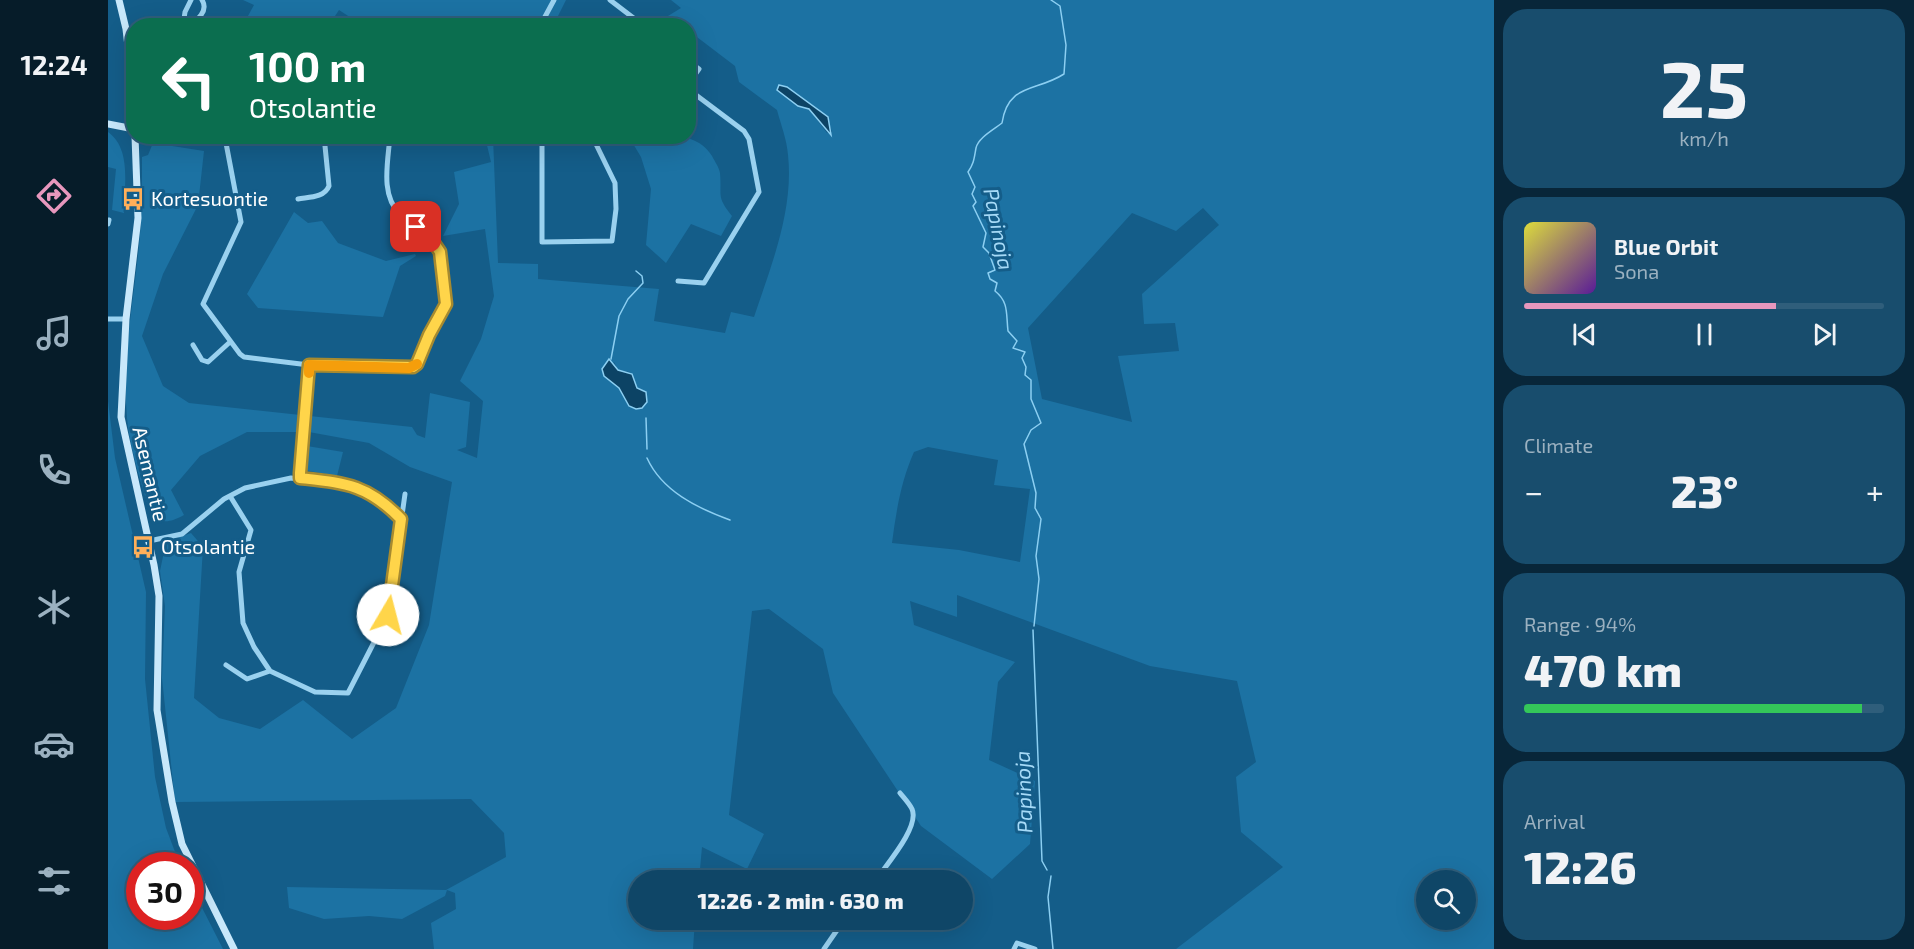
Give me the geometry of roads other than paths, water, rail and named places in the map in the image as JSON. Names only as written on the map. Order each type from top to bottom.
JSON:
[{"type":"main road","points":[[119,0],[126,29]]},
{"type":"main road","points":[[108,124],[126,127]]},
{"type":"main road","name":"Asemantie","points":[[135,144],[138,218],[126,319],[121,417],[159,596],[157,710],[175,820],[182,844],[234,949]]},
{"type":"street","points":[[185,18],[190,0]]},
{"type":"street","points":[[198,18],[205,7],[202,0]]},
{"type":"street","points":[[544,18],[554,0]]},
{"type":"street","points":[[610,0],[634,18]]},
{"type":"street","points":[[678,281],[704,283],[759,192],[749,139],[744,131],[696,93]]},
{"type":"street","points":[[225,144],[241,222],[203,304],[230,342],[244,357],[309,365],[413,367],[417,364],[429,335],[445,308],[440,252],[437,245],[400,214],[390,200],[387,185],[390,144]]},
{"type":"street","points":[[298,198],[323,194],[329,186],[325,144]]},
{"type":"street","points":[[542,144],[542,242],[612,241],[616,209],[615,183],[596,144]]},
{"type":"street","points":[[108,319],[126,319]]},
{"type":"street","points":[[193,345],[202,360],[208,362],[230,342]]},
{"type":"street","points":[[300,478],[309,365]]},
{"type":"street","points":[[149,541],[182,534],[224,499],[258,483],[300,478],[350,484],[401,519]]},
{"type":"street","points":[[230,496],[251,530],[239,572],[243,623],[254,647],[270,671],[315,692],[348,693],[363,670],[388,615],[405,494]]},
{"type":"street","points":[[226,665],[248,679],[270,671]]},
{"type":"street","points":[[883,870],[909,831],[913,821],[912,810],[900,793]]},
{"type":"street","points":[[824,949],[837,930]]},
{"type":"street","points":[[1014,949],[1017,944],[1035,949]]},
{"type":"waterway","name":"Papinoja","points":[[1034,626],[1039,579],[1036,556],[1041,519],[1035,508],[1036,493],[1024,444],[1031,430],[1041,423],[1031,399],[1031,380],[1025,375],[1026,367],[1022,358],[1025,352],[1013,348],[1017,341],[1008,331],[1005,304],[995,291],[997,283],[990,279],[988,273],[995,270],[989,253],[983,247],[986,233],[973,206],[976,202],[972,194],[975,187],[968,172],[973,163],[977,144],[986,134],[1002,123],[1010,101],[1025,90],[1064,74],[1066,45],[1060,6],[1051,0]]},
{"type":"waterway","points":[[611,359],[619,316],[628,299],[643,283],[642,276],[636,271]]},
{"type":"waterway","points":[[646,418],[647,449]]},
{"type":"waterway","points":[[647,458],[654,470],[671,489],[693,504],[730,520]]},
{"type":"waterway","name":"Papinoja","points":[[1033,630],[1042,861],[1047,870]]},
{"type":"waterway","name":"Papinoja","points":[[1051,876],[1048,897],[1053,949]]},
{"type":"place","name":"Kortesuontie","points":[[133,199]]},
{"type":"place","name":"Otsolantie","points":[[143,547]]}]
